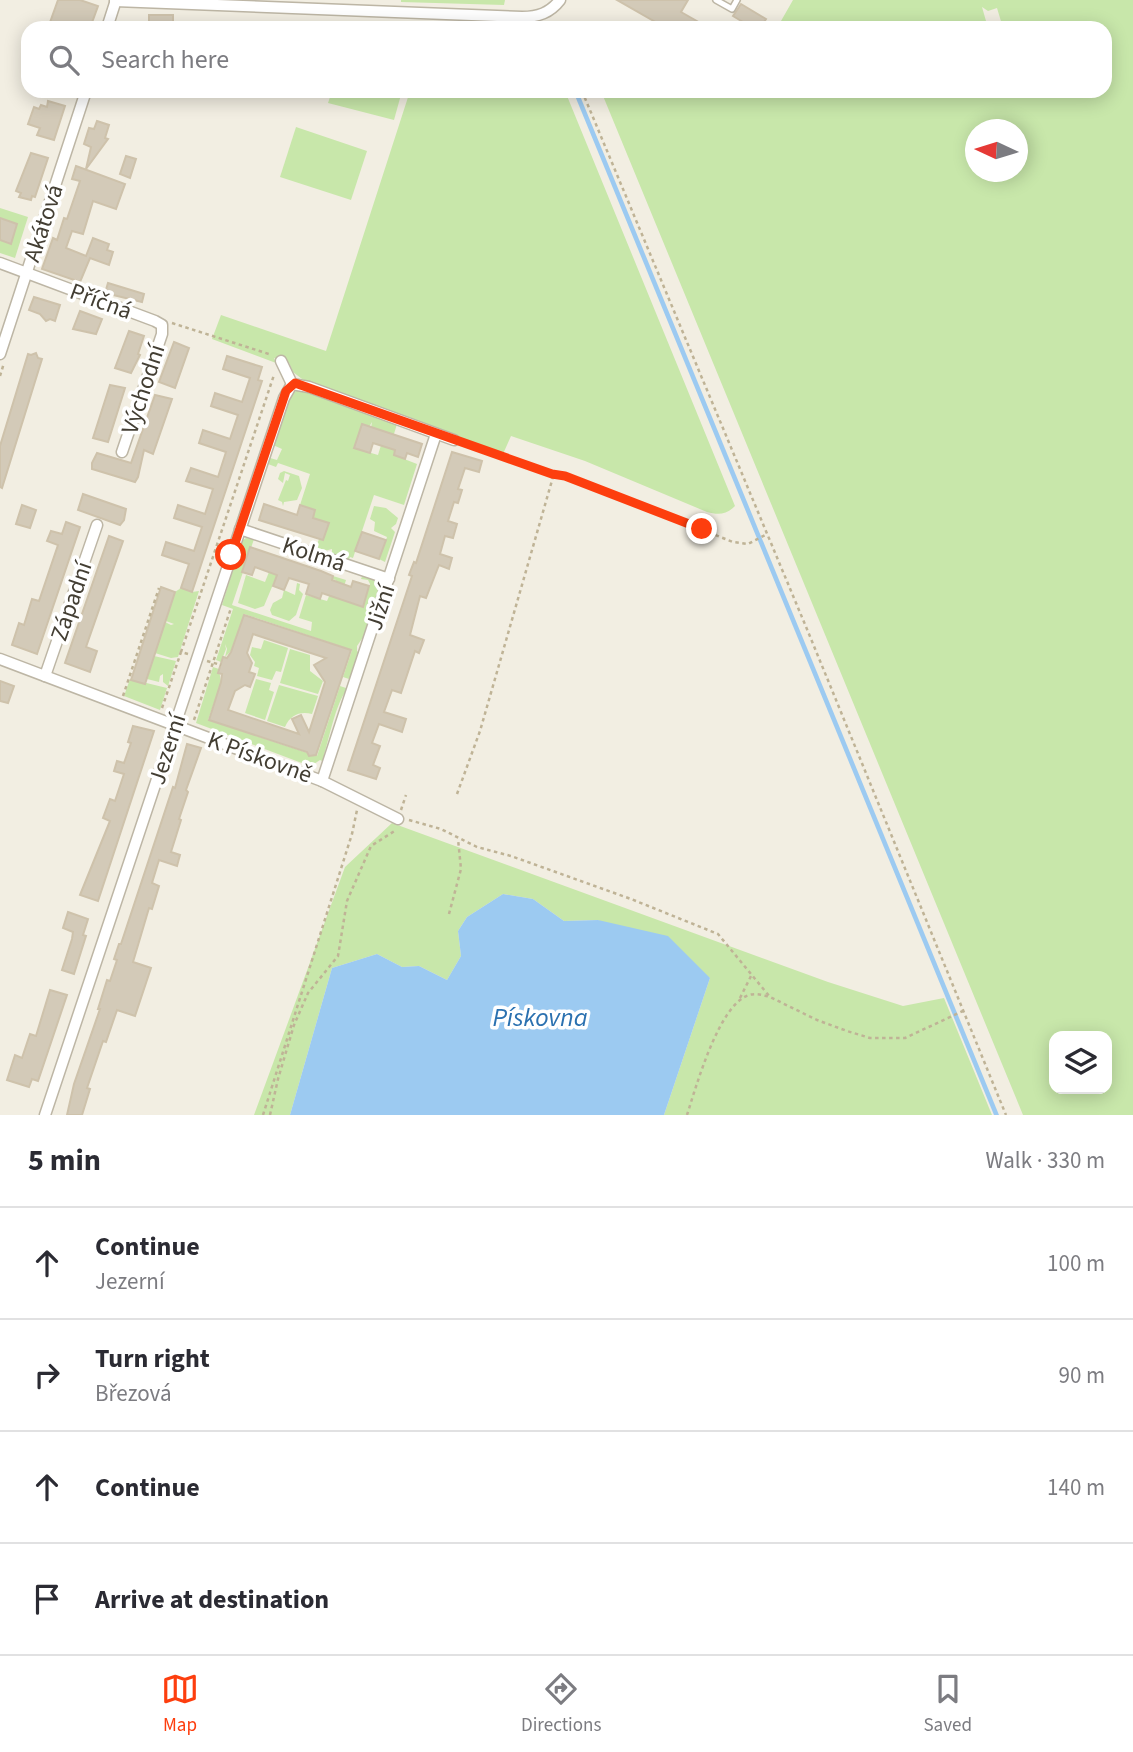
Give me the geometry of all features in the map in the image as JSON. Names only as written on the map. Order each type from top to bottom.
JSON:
[{"type":"street","points":[[109,21],[115,1],[530,17],[549,11],[561,0]]},
{"type":"street","name":"Akátová","points":[[0,354],[84,98]]},
{"type":"street","name":"Příčná","points":[[0,263],[162,325]]},
{"type":"street","name":"Východní","points":[[122,452],[162,334],[162,325]]},
{"type":"street","points":[[281,361],[292,384],[309,387],[454,440]]},
{"type":"street","name":"Jezerní","points":[[45,1115],[286,391],[292,384]]},
{"type":"street","name":"Jižní","points":[[323,780],[436,434]]},
{"type":"street","name":"Západní","points":[[45,676],[97,525]]},
{"type":"street","name":"Kolmá","points":[[240,529],[389,579]]},
{"type":"street","name":"K Pískovně","points":[[0,659],[323,780],[398,819]]},
{"type":"lane","points":[[716,0],[732,9],[737,0]]},
{"type":"path","points":[[585,98],[1006,1115]]},
{"type":"path","points":[[162,325],[172,323],[279,358],[281,361]]},
{"type":"path","points":[[161,711],[273,374],[280,377]]},
{"type":"path","points":[[454,440],[552,474],[565,476],[733,542],[743,545],[767,534]]},
{"type":"path","points":[[457,794],[480,731],[552,474]]},
{"type":"path","points":[[122,697],[159,588]]},
{"type":"path","points":[[197,726],[192,724],[231,608]]},
{"type":"path","points":[[181,652],[191,655]]},
{"type":"path","points":[[202,659],[221,665]]},
{"type":"path","points":[[406,795],[398,819],[441,830],[477,847],[511,856],[631,899],[718,934],[771,997]]},
{"type":"path","points":[[263,1115],[352,834],[359,800]]},
{"type":"path","points":[[270,1115],[294,1025],[308,993],[338,956],[347,901],[371,846],[411,821]]},
{"type":"path","points":[[449,915],[457,894],[461,869],[458,838]]},
{"type":"path","points":[[687,1115],[704,1059],[752,974]]},
{"type":"path","points":[[738,1001],[757,994],[771,997],[817,1020],[870,1038],[905,1038],[963,1011]]},
{"type":"green space","points":[[401,0],[505,0],[504,5]]},
{"type":"green space","points":[[793,0],[1133,0],[1133,1115],[1023,1115],[604,98],[1112,98],[1112,21],[1001,21],[997,8],[988,11],[982,7],[986,21],[781,21]]},
{"type":"green space","points":[[330,98],[400,98],[394,120],[328,103]]},
{"type":"green space","points":[[408,98],[568,98],[735,506],[722,514],[707,512],[585,461],[511,436],[503,454],[302,379],[293,372],[289,363],[274,358],[276,363],[212,339],[221,315],[326,351]]},
{"type":"green space","points":[[296,127],[367,151],[351,200],[280,177]]},
{"type":"green space","points":[[0,208],[28,217],[15,258],[0,253]]},
{"type":"green space","points":[[302,389],[397,424],[390,447],[396,449],[394,455],[417,464],[404,505],[374,495],[353,558],[350,557],[348,561],[332,556],[332,549],[321,552],[315,550],[319,539],[323,540],[329,523],[313,518],[315,510],[300,505],[310,474],[278,463],[276,467],[268,464],[270,458],[277,460],[282,449],[273,445],[291,393]],"holes":[[[372,422],[371,428],[385,432],[378,455],[354,448],[362,425],[369,427]]]},
{"type":"green space","points":[[284,471],[299,476],[302,488],[297,500],[284,502],[283,506],[278,500],[290,475],[285,473],[283,483],[278,479]]},
{"type":"green space","points":[[374,506],[386,508],[398,518],[391,528],[395,532],[385,562],[379,559],[387,537],[374,531],[375,522],[370,519]]},
{"type":"green space","points":[[246,538],[254,539],[232,605],[311,631],[312,622],[299,618],[306,595],[327,601],[336,580],[332,579],[333,576],[346,580],[340,599],[362,607],[370,584],[368,580],[361,579],[363,574],[379,582],[368,630],[357,646],[360,654],[349,679],[343,677],[352,650],[244,614],[231,651],[225,657],[225,644],[221,662],[216,660],[233,609],[222,605],[242,541]]},
{"type":"green space","points":[[269,572],[277,575],[264,606],[255,609],[238,603],[246,575],[265,582]]},
{"type":"green space","points":[[297,583],[300,584],[299,590],[303,594],[296,615],[289,621],[272,615],[270,610],[273,603],[282,598],[284,590],[295,595]]},
{"type":"green space","points":[[181,588],[192,592],[199,591],[178,657],[171,658],[155,653],[165,622],[174,624],[166,621],[175,592]]},
{"type":"green space","points":[[264,640],[288,648],[281,672],[276,671],[272,680],[257,676],[259,668],[254,666],[255,662],[250,655],[252,647],[261,649]]},
{"type":"green space","points":[[290,649],[310,655],[310,671],[323,681],[318,694],[280,683]]},
{"type":"green space","points":[[154,656],[176,661],[168,686],[163,682],[163,674],[159,682],[147,679]]},
{"type":"green space","points":[[213,667],[219,669],[221,683],[208,720],[317,756],[340,686],[346,688],[333,721],[324,762],[320,760],[311,766],[307,765],[196,723]]},
{"type":"green space","points":[[130,679],[167,688],[160,710],[124,696]]},
{"type":"green space","points":[[256,679],[271,683],[269,690],[274,692],[265,720],[245,713]]},
{"type":"green space","points":[[279,685],[318,696],[312,714],[296,715],[285,727],[267,721]]},
{"type":"green space","points":[[392,823],[828,982],[903,1006],[944,998],[992,1115],[664,1115],[710,978],[598,920],[564,921],[533,899],[503,894],[467,917],[458,931],[461,956],[447,980],[419,966],[402,967],[377,954],[332,968],[290,1115],[254,1115],[345,867]]},
{"type":"water","points":[[576,98],[581,98],[999,1115],[994,1115]]},
{"type":"water","name":"Pískovna","points":[[503,894],[533,899],[564,921],[598,920],[668,936],[710,978],[664,1115],[290,1115],[332,968],[377,954],[402,967],[419,966],[447,980],[461,956],[458,931],[467,917]]},
{"type":"building","points":[[58,0],[80,0],[98,6],[93,21],[50,21]]},
{"type":"building","points":[[617,0],[688,0],[681,12],[697,21],[654,21]]},
{"type":"building","points":[[741,4],[766,19],[741,21],[733,16]]},
{"type":"building","points":[[149,15],[173,15],[173,21],[149,21]]},
{"type":"building","points":[[48,101],[65,106],[54,140],[37,135],[40,128],[28,124],[34,107],[47,107]]},
{"type":"building","points":[[97,121],[109,125],[105,138],[108,139],[86,169],[91,147],[84,144],[89,128],[94,129]]},
{"type":"building","points":[[31,153],[48,158],[35,197],[32,196],[31,200],[19,197],[21,193],[16,191]]},
{"type":"building","points":[[126,156],[136,159],[130,178],[120,174]]},
{"type":"building","points":[[76,166],[125,184],[116,209],[93,201],[83,234],[72,231],[66,248],[86,256],[93,238],[109,244],[107,250],[113,252],[109,265],[90,258],[80,282],[42,269],[53,238],[57,240],[64,218],[67,219],[80,181],[72,179]]},
{"type":"building","points":[[0,218],[17,224],[11,244],[0,240]]},
{"type":"building","points":[[108,283],[144,294],[142,302],[105,293]]},
{"type":"building","points":[[34,297],[60,305],[55,321],[46,321],[40,314],[29,310]]},
{"type":"building","points":[[80,311],[102,319],[96,334],[73,329]]},
{"type":"building","points":[[129,331],[144,336],[138,354],[140,355],[131,373],[115,368]]},
{"type":"building","points":[[174,342],[189,348],[175,388],[159,382]]},
{"type":"building","points":[[36,353],[38,358],[42,359],[2,488],[0,446],[28,354]]},
{"type":"building","points":[[227,356],[262,367],[258,380],[262,381],[192,592],[181,588],[189,564],[162,555],[166,542],[194,551],[202,527],[174,518],[178,505],[205,514],[213,489],[186,481],[191,468],[218,477],[226,452],[199,443],[203,430],[230,439],[238,415],[211,406],[215,393],[242,402],[250,378],[223,369]]},
{"type":"building","points":[[110,385],[125,388],[108,442],[93,438]]},
{"type":"building","points":[[155,395],[172,399],[153,454],[144,450],[135,482],[92,469],[97,453],[131,463]]},
{"type":"building","points":[[362,424],[422,444],[418,457],[407,453],[405,459],[394,455],[395,450],[373,443],[370,453],[354,448]]},
{"type":"building","points":[[452,452],[482,461],[479,472],[465,468],[458,489],[462,490],[458,503],[454,502],[448,521],[457,524],[453,538],[445,536],[440,554],[452,558],[449,569],[439,565],[426,598],[420,596],[410,635],[424,640],[419,653],[415,651],[401,693],[392,690],[384,712],[406,719],[402,732],[379,724],[372,743],[380,746],[373,765],[380,768],[376,779],[348,770],[412,576],[409,575],[414,562],[416,563]]},
{"type":"building","points":[[83,494],[126,509],[124,520],[120,525],[78,510]]},
{"type":"building","points":[[264,504],[297,515],[300,505],[315,510],[313,518],[329,523],[323,540],[259,520]]},
{"type":"building","points":[[22,505],[36,510],[30,528],[16,524]]},
{"type":"building","points":[[66,522],[80,527],[37,654],[12,645],[19,623],[24,625],[32,599],[39,601],[58,545],[47,541],[51,531],[62,534]]},
{"type":"building","points":[[362,532],[386,540],[379,559],[355,551]]},
{"type":"building","points":[[109,536],[123,541],[86,647],[97,651],[90,672],[65,663]]},
{"type":"building","points":[[250,547],[321,571],[333,576],[332,580],[351,587],[353,581],[369,586],[363,607],[322,593],[320,599],[306,594],[309,584],[289,578],[284,590],[273,586],[277,575],[255,567],[252,575],[242,572]]},
{"type":"building","points":[[161,587],[175,592],[145,684],[131,680]]},
{"type":"building","points":[[244,615],[351,650],[316,755],[309,756],[307,752],[209,720],[221,682],[222,674],[218,673],[223,657],[227,658]],"holes":[[[253,634],[326,658],[314,665],[325,682],[309,732],[301,715],[292,719],[299,734],[228,710],[235,691],[245,685],[250,687],[255,674],[249,672],[252,663],[247,653]]]},
{"type":"building","points":[[0,681],[14,686],[8,703],[0,701]]},
{"type":"building","points":[[133,726],[154,731],[98,901],[80,895],[110,821],[103,818],[110,799],[115,801],[124,774],[114,771],[117,761],[124,763]]},
{"type":"building","points":[[187,744],[201,748],[186,790],[188,792],[171,852],[180,855],[177,866],[159,860],[152,883],[159,886],[152,909],[149,908],[133,962],[151,968],[135,1016],[117,1010],[87,1088],[90,1089],[82,1115],[67,1115],[107,980],[110,981],[117,960],[114,959],[173,787],[175,788]]},
{"type":"building","points":[[68,912],[88,919],[83,935],[86,936],[74,974],[62,970],[73,932],[63,928]]},
{"type":"building","points":[[50,990],[67,995],[38,1081],[32,1079],[29,1087],[7,1080],[15,1055],[22,1058],[30,1034],[36,1036]]},
{"type":"route","points":[[231,555],[286,391],[295,383],[552,474],[565,476],[702,529]]}]
